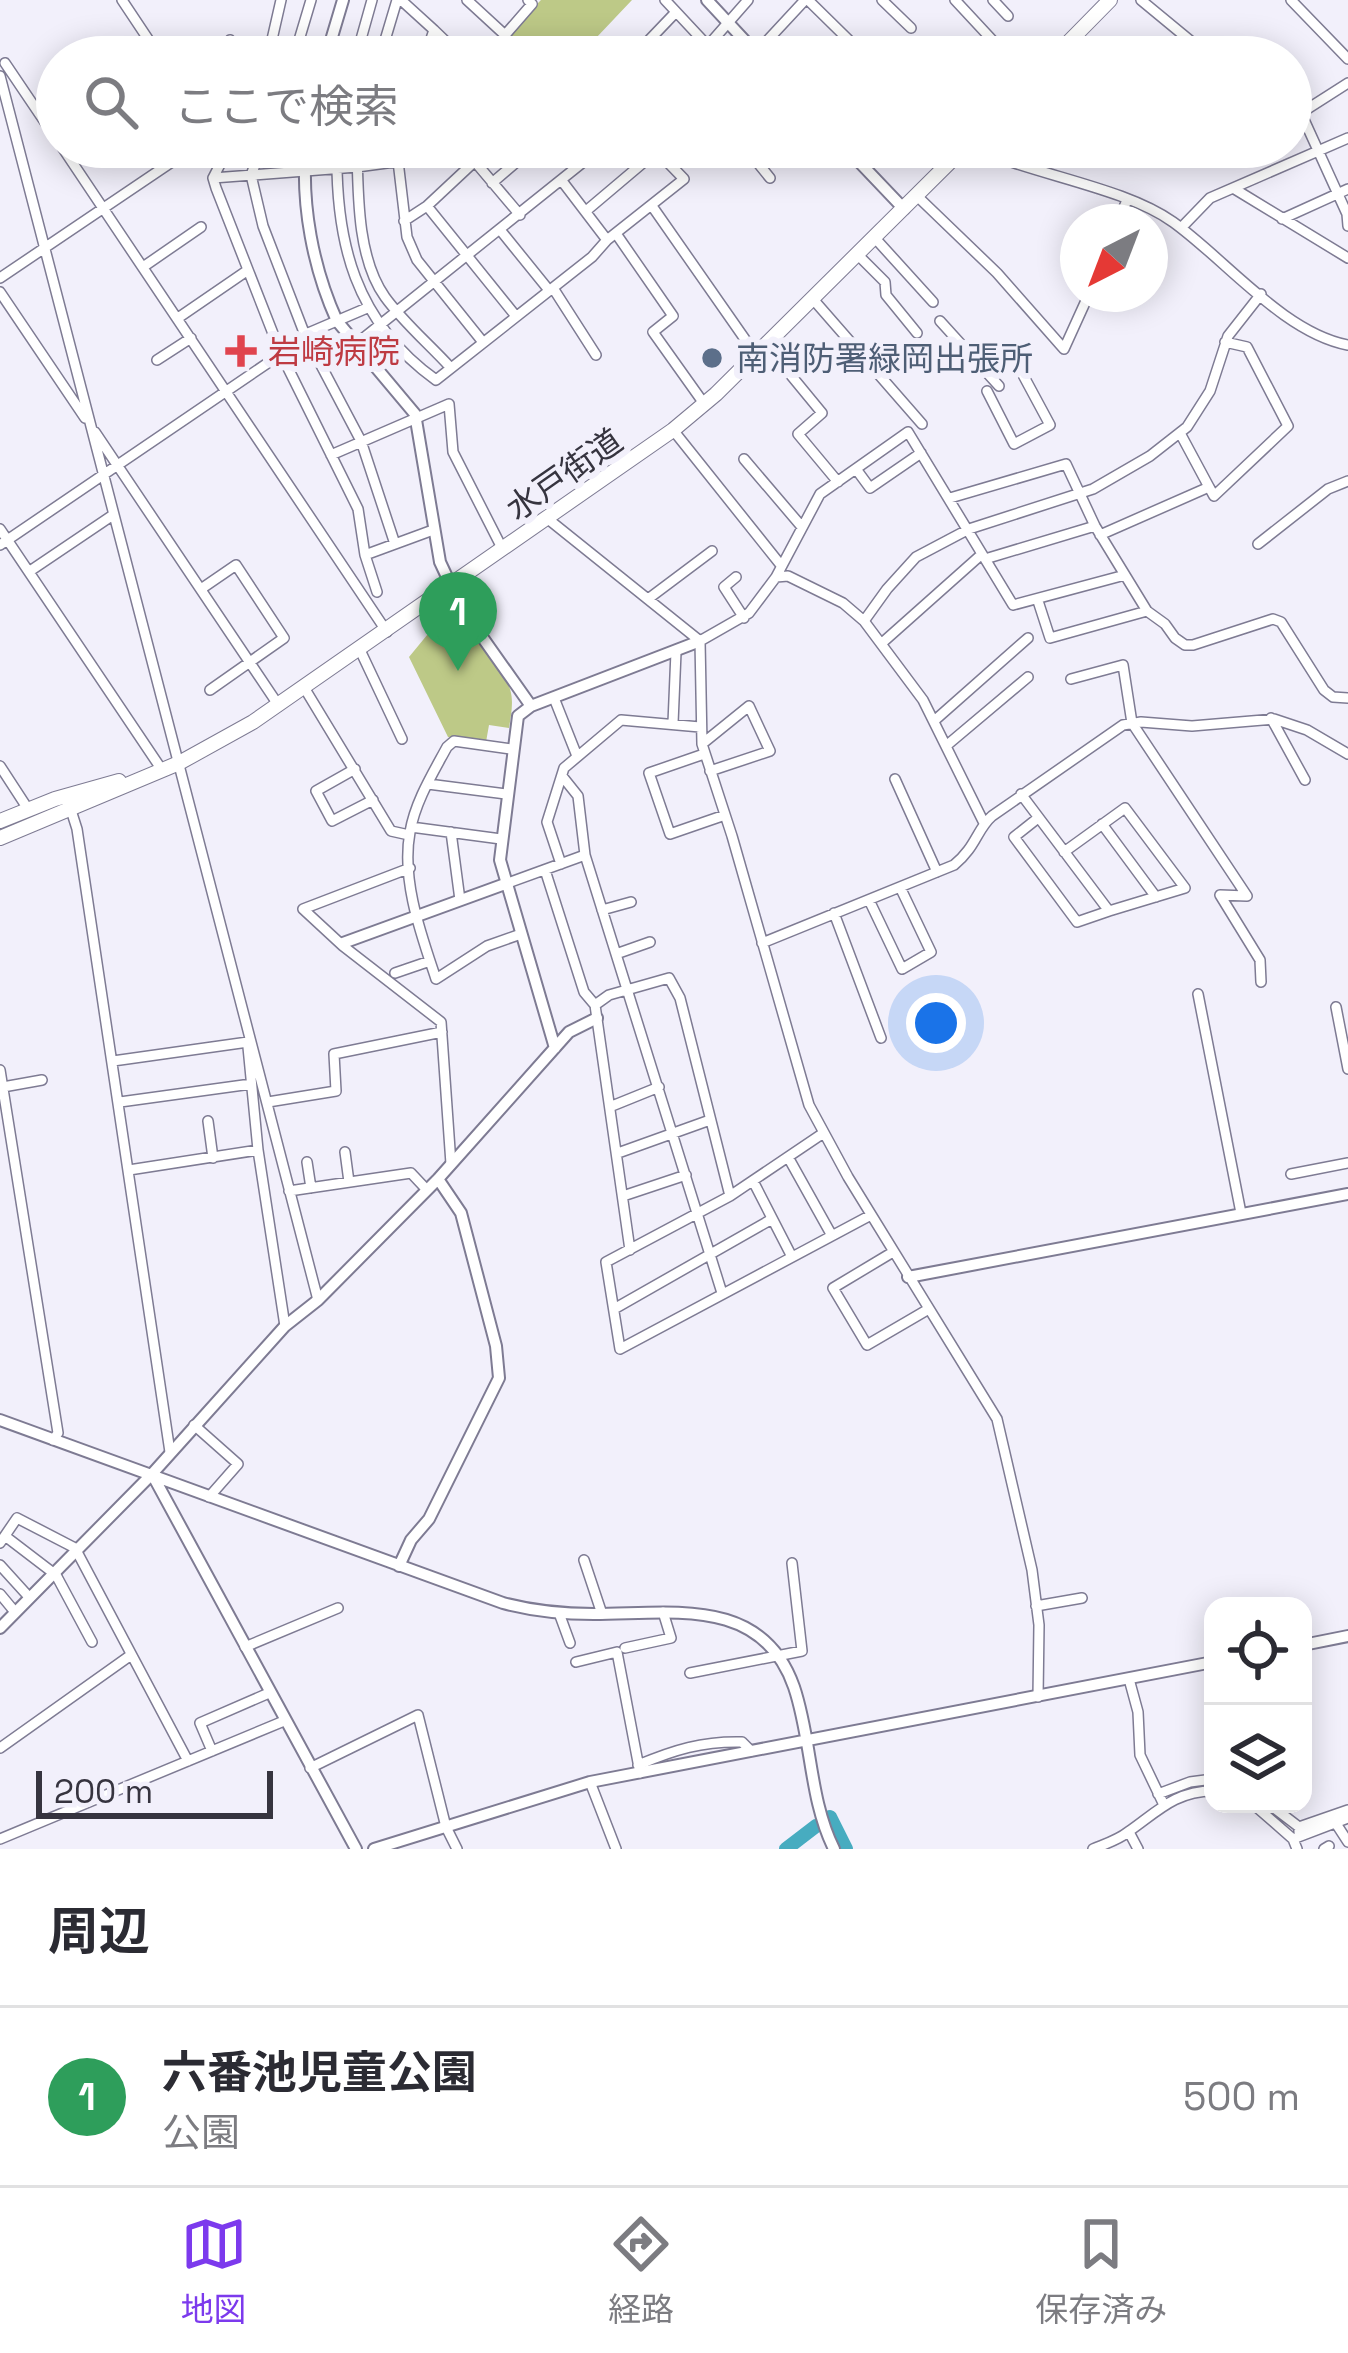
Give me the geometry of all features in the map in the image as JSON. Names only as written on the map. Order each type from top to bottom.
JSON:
[{"type":"main road","points":[[1077,36],[1110,0]]},
{"type":"main road","name":"水戸街道","points":[[0,838],[179,763],[279,706],[548,519],[705,405],[944,168]]},
{"type":"main road","name":"水戸街道","points":[[0,821],[103,784],[141,778]]},
{"type":"street","points":[[122,0],[146,36]]},
{"type":"street","points":[[273,36],[281,0]]},
{"type":"street","points":[[300,36],[311,0]]},
{"type":"street","points":[[332,36],[343,0]]},
{"type":"street","points":[[362,36],[372,0]]},
{"type":"street","points":[[387,36],[399,0],[441,36]]},
{"type":"street","points":[[466,0],[505,34],[532,4],[529,0]]},
{"type":"street","points":[[665,0],[699,36]]},
{"type":"street","points":[[707,0],[740,36]]},
{"type":"street","points":[[716,36],[747,0]]},
{"type":"street","points":[[882,0],[911,28]]},
{"type":"street","points":[[955,0],[988,36]]},
{"type":"street","points":[[993,0],[1008,16]]},
{"type":"street","points":[[1141,0],[1185,36]]},
{"type":"street","points":[[1291,0],[1348,58]]},
{"type":"street","points":[[773,36],[803,1],[842,36]]},
{"type":"street","points":[[653,36],[676,12]]},
{"type":"street","points":[[432,36],[434,29]]},
{"type":"street","points":[[5,63],[36,110]]},
{"type":"street","points":[[0,76],[248,1042],[256,1083],[258,1150],[285,1326]]},
{"type":"street","points":[[1312,105],[1348,83]]},
{"type":"street","points":[[1312,136],[1343,191],[1348,226],[1334,250]]},
{"type":"street","points":[[1312,154],[1348,138]]},
{"type":"street","points":[[75,168],[387,632]]},
{"type":"street","points":[[0,278],[163,168]]},
{"type":"street","points":[[218,168],[213,178],[279,350],[358,509],[377,592]]},
{"type":"street","points":[[254,168],[251,175],[263,226],[305,335],[362,442],[395,544]]},
{"type":"street","points":[[304,168],[318,276],[337,321],[416,419],[438,556],[461,607],[531,706]]},
{"type":"street","points":[[213,178],[347,168]]},
{"type":"street","points":[[358,168],[369,262],[386,299],[451,367]]},
{"type":"street","points":[[399,168],[404,221],[417,260],[482,341]]},
{"type":"street","points":[[404,221],[427,206],[460,168]]},
{"type":"street","points":[[482,168],[520,215]]},
{"type":"street","points":[[492,183],[510,168]]},
{"type":"street","points":[[356,344],[578,168]]},
{"type":"street","points":[[586,211],[638,168]]},
{"type":"street","points":[[336,169],[347,265],[367,308],[436,380],[684,179],[673,168]]},
{"type":"street","points":[[762,168],[770,178]]},
{"type":"street","points":[[865,168],[904,208]]},
{"type":"street","points":[[1021,168],[1154,210],[1312,333],[1348,344]]},
{"type":"street","points":[[1181,228],[1204,203],[1279,168]]},
{"type":"street","points":[[562,182],[674,316],[653,332],[705,405]]},
{"type":"street","points":[[1233,188],[1348,258]]},
{"type":"street","points":[[1282,219],[1343,191]]},
{"type":"street","points":[[917,196],[998,272],[1064,349],[1080,312]]},
{"type":"street","points":[[1125,204],[1127,200]]},
{"type":"street","points":[[427,206],[515,315]]},
{"type":"street","points":[[652,206],[761,350],[822,413],[798,434],[838,482]]},
{"type":"street","points":[[142,267],[201,227]]},
{"type":"street","points":[[501,231],[550,288],[596,355]]},
{"type":"street","points":[[874,237],[933,302]]},
{"type":"street","points":[[857,254],[885,282],[886,295],[917,333]]},
{"type":"street","points":[[178,318],[248,270]]},
{"type":"street","points":[[0,292],[279,706]]},
{"type":"street","points":[[864,622],[916,557],[969,529],[1080,495],[1150,456],[1180,433],[1210,391],[1225,342],[1262,294]]},
{"type":"street","points":[[812,298],[922,424]]},
{"type":"street","points":[[4,542],[227,391],[279,350],[367,308]]},
{"type":"street","points":[[940,321],[999,386]]},
{"type":"street","points":[[158,360],[191,338]]},
{"type":"street","points":[[1180,433],[1214,496],[1288,425],[1247,347],[1225,342]]},
{"type":"street","points":[[987,391],[1014,444],[1050,424],[1022,373]]},
{"type":"street","points":[[331,455],[449,404],[453,452],[503,550]]},
{"type":"street","points":[[673,430],[780,564]]},
{"type":"street","points":[[555,1048],[505,884],[501,839],[518,716],[531,706],[676,652],[744,618],[776,577],[820,494],[908,432],[1013,605],[1125,575]]},
{"type":"street","points":[[856,470],[870,488],[922,453]]},
{"type":"street","points":[[744,459],[802,527]]},
{"type":"street","points":[[950,498],[1066,464],[1097,531],[1148,611],[1185,645],[1274,619],[1281,622],[1324,690],[1333,697],[1348,698]]},
{"type":"street","points":[[1258,544],[1328,488],[1348,481]]},
{"type":"street","points":[[882,644],[983,556],[1097,531],[1209,488]]},
{"type":"street","points":[[29,571],[113,514]]},
{"type":"street","points":[[548,519],[700,641]]},
{"type":"street","points":[[0,529],[4,542],[29,571],[162,770]]},
{"type":"street","points":[[365,555],[433,530]]},
{"type":"street","points":[[648,599],[712,551]]},
{"type":"street","points":[[201,589],[236,565],[284,638],[210,690]]},
{"type":"street","points":[[776,577],[788,576],[843,603],[864,622],[934,721],[984,823]]},
{"type":"street","points":[[736,577],[724,587],[744,618]]},
{"type":"street","points":[[1038,601],[1050,638],[1148,611]]},
{"type":"street","points":[[934,721],[1028,638]]},
{"type":"street","points":[[700,641],[703,749],[808,1106],[997,1419],[1032,1570],[1038,1697]]},
{"type":"street","points":[[361,650],[402,739]]},
{"type":"street","points":[[673,723],[676,652]]},
{"type":"street","points":[[1071,679],[1123,665],[1132,723],[1247,896],[1220,895],[1260,960],[1261,982]]},
{"type":"street","points":[[946,746],[1028,677]]},
{"type":"street","points":[[305,689],[391,831],[501,839]]},
{"type":"street","points":[[554,698],[577,756]]},
{"type":"street","points":[[710,771],[770,751],[749,706],[703,749],[649,773],[670,834],[725,815]]},
{"type":"street","points":[[1270,718],[1305,780]]},
{"type":"street","points":[[762,943],[954,865],[970,851],[984,823],[1111,730],[1132,723],[1192,726],[1270,718],[1307,730],[1348,754]]},
{"type":"street","points":[[561,864],[547,823],[562,776],[577,756],[621,719],[700,727]]},
{"type":"street","points":[[511,749],[454,741],[447,747],[410,831],[410,868],[416,916],[436,979],[487,946],[521,934]]},
{"type":"street","points":[[0,766],[28,808]]},
{"type":"street","points":[[355,769],[316,791],[332,820],[373,800]]},
{"type":"street","points":[[562,776],[578,796],[585,855],[722,1293]]},
{"type":"street","points":[[895,779],[937,872]]},
{"type":"street","points":[[428,784],[506,794]]},
{"type":"street","points":[[1022,794],[1109,911]]},
{"type":"street","points":[[70,807],[120,1102],[170,1452]]},
{"type":"street","points":[[1038,818],[1014,837],[1077,922],[1185,888],[1125,808],[1064,852]]},
{"type":"street","points":[[1102,824],[1156,897]]},
{"type":"street","points":[[451,832],[460,900]]},
{"type":"street","points":[[344,943],[585,855]]},
{"type":"street","points":[[410,868],[303,909],[441,1022],[451,1164]]},
{"type":"street","points":[[545,870],[584,992],[596,1011],[630,1250]]},
{"type":"street","points":[[869,900],[902,969],[931,952],[900,887]]},
{"type":"street","points":[[602,910],[631,902]]},
{"type":"street","points":[[834,913],[881,1038]]},
{"type":"street","points":[[616,954],[650,942]]},
{"type":"street","points":[[395,973],[430,962]]},
{"type":"street","points":[[0,1628],[152,1474],[285,1326],[318,1300],[438,1179],[609,995],[669,978],[680,998],[730,1196]]},
{"type":"street","points":[[1198,994],[1241,1213]]},
{"type":"street","points":[[1336,1007],[1348,1069]]},
{"type":"street","points":[[268,1102],[336,1091],[334,1054],[442,1032]]},
{"type":"street","points":[[113,1061],[248,1042]]},
{"type":"street","points":[[0,1070],[58,1433],[53,1440]]},
{"type":"street","points":[[3,1087],[42,1080]]},
{"type":"street","points":[[256,1083],[268,1102],[318,1300]]},
{"type":"street","points":[[120,1102],[256,1083]]},
{"type":"street","points":[[612,1106],[659,1087]]},
{"type":"street","points":[[618,1153],[710,1120]]},
{"type":"street","points":[[208,1121],[213,1158]]},
{"type":"street","points":[[822,1134],[730,1196],[606,1262],[620,1349],[871,1215]]},
{"type":"street","points":[[129,1170],[258,1150]]},
{"type":"street","points":[[345,1152],[349,1182]]},
{"type":"street","points":[[788,1157],[831,1234]]},
{"type":"street","points":[[307,1162],[310,1188]]},
{"type":"street","points":[[1291,1174],[1348,1163]]},
{"type":"street","points":[[289,1191],[411,1173],[427,1190]]},
{"type":"street","points":[[623,1196],[686,1174]]},
{"type":"street","points":[[399,1566],[411,1540],[429,1519],[496,1389],[500,1364],[461,1213],[438,1179]]},
{"type":"street","points":[[753,1181],[791,1255]]},
{"type":"street","points":[[908,1277],[1348,1193]]},
{"type":"street","points":[[614,1309],[772,1219]]},
{"type":"street","points":[[893,1252],[833,1288],[867,1345],[928,1310]]},
{"type":"street","points":[[0,1420],[490,1600],[559,1613],[698,1612],[724,1618],[756,1636],[776,1655],[794,1686],[822,1819],[834,1849]]},
{"type":"street","points":[[194,1425],[238,1465],[209,1497]]},
{"type":"street","points":[[152,1474],[356,1849]]},
{"type":"street","points":[[92,1642],[56,1575],[2,1539],[17,1518],[74,1548],[188,1761]]},
{"type":"street","points":[[584,1560],[602,1614]]},
{"type":"street","points":[[690,1673],[802,1651],[792,1563]]},
{"type":"street","points":[[0,1565],[28,1598]]},
{"type":"street","points":[[0,1594],[15,1612]]},
{"type":"street","points":[[1036,1606],[1082,1598]]},
{"type":"street","points":[[245,1647],[338,1607]]},
{"type":"street","points":[[625,1648],[671,1638],[663,1612]]},
{"type":"street","points":[[559,1613],[569,1643]]},
{"type":"street","points":[[1312,1643],[1348,1636]]},
{"type":"street","points":[[576,1662],[617,1652],[639,1769]]},
{"type":"street","points":[[0,1748],[131,1654]]},
{"type":"street","points":[[374,1849],[639,1769],[702,1761],[1204,1663]]},
{"type":"street","points":[[1129,1679],[1138,1712],[1140,1754],[1160,1798]]},
{"type":"street","points":[[212,1751],[200,1723],[269,1693]]},
{"type":"street","points":[[310,1768],[418,1715],[446,1827],[457,1849]]},
{"type":"street","points":[[0,1839],[284,1721]]},
{"type":"street","points":[[639,1769],[697,1744],[742,1742],[751,1751]]},
{"type":"street","points":[[697,1744],[702,1761]]},
{"type":"street","points":[[1093,1849],[1129,1832],[1160,1798],[1190,1781],[1204,1780]]},
{"type":"street","points":[[590,1782],[616,1849]]},
{"type":"street","points":[[1160,1798],[1204,1792]]},
{"type":"street","points":[[1265,1813],[1297,1838]]},
{"type":"street","points":[[1276,1813],[1297,1838]]},
{"type":"street","points":[[1297,1838],[1348,1814]]},
{"type":"street","points":[[1297,1838],[1348,1814]]},
{"type":"street","points":[[1335,1822],[1348,1843]]},
{"type":"street","points":[[1129,1832],[1138,1849]]},
{"type":"green space","points":[[541,0],[632,0],[598,36],[506,36]]},
{"type":"green space","points":[[443,606],[461,618],[481,642],[510,689],[509,728],[489,725],[486,742],[448,737],[409,657],[437,623],[432,611]]},
{"type":"waterway","points":[[827,1819],[830,1817],[846,1849]]},
{"type":"waterway","points":[[786,1849],[816,1826]]},
{"type":"place","name":"岩崎病院","points":[[241,351]]},
{"type":"place","name":"南消防署緑岡出張所","points":[[712,358]]},
{"type":"place","name":"六番池児童公園","points":[[458,671]]}]
